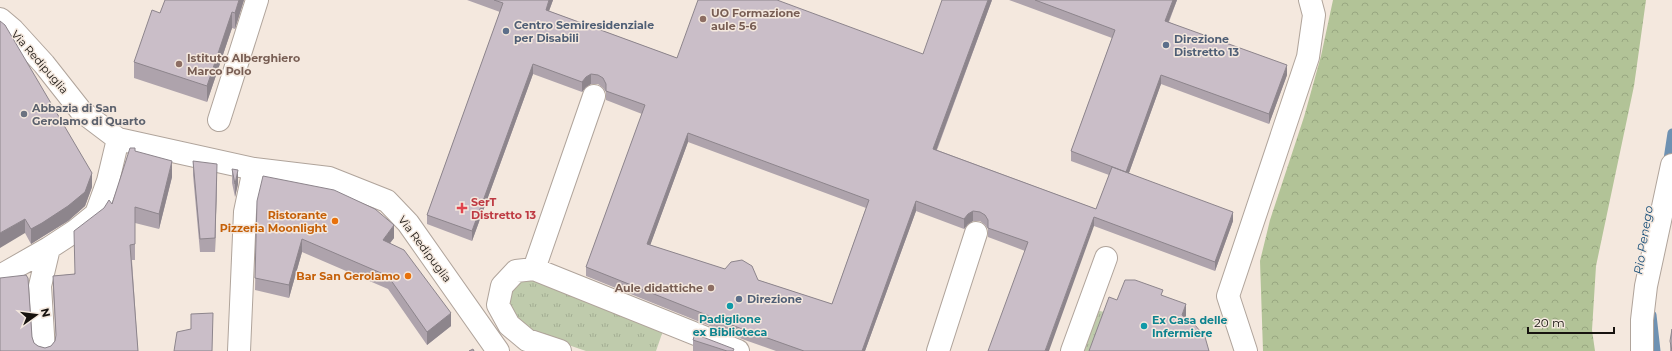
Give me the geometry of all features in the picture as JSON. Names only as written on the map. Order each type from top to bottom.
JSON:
[{"type":"street","points":[[219,120],[257,0]]},
{"type":"street","points":[[1246,351],[1228,296],[1308,57],[1314,15],[1310,0]]},
{"type":"street","name":"Via Redipuglia","points":[[0,19],[13,30],[44,64],[81,111],[118,139],[254,169],[329,178],[387,202],[408,223],[498,351]]},
{"type":"street","points":[[534,269],[594,96]]},
{"type":"street","points":[[0,276],[49,248],[75,231],[96,214],[108,181],[118,139]]},
{"type":"street","points":[[1642,351],[1642,320],[1646,286],[1672,165]]},
{"type":"street","points":[[239,351],[246,212],[254,169]]},
{"type":"street","points":[[938,351],[976,233]]},
{"type":"street","points":[[44,351],[40,286],[49,248]]},
{"type":"street","points":[[1072,351],[1106,258]]},
{"type":"street","points":[[560,351],[527,340],[509,326],[498,305],[502,286],[516,271],[534,269],[738,351]]},
{"type":"green space","points":[[1333,0],[1646,0],[1634,86],[1596,266],[1592,330],[1595,351],[1263,351],[1260,261],[1270,220],[1304,117],[1321,56]]},
{"type":"green space","points":[[529,277],[664,328],[656,351],[586,351],[527,331],[510,309],[510,299],[512,291],[520,282]]},
{"type":"green space","points":[[1096,310],[1104,312],[1090,351],[1081,351]]},
{"type":"building","name":"Istituto Alberghiero Marco Polo","points":[[165,0],[239,0],[235,13],[232,12],[207,86],[134,62],[152,10],[160,13]]},
{"type":"building","points":[[494,0],[549,0],[546,10],[677,58],[698,0],[777,0],[923,54],[942,0],[988,0],[933,149],[1096,209],[1112,167],[1233,212],[1215,262],[1094,217],[1045,351],[988,351],[1028,242],[988,228],[988,220],[985,215],[980,212],[973,211],[964,219],[916,201],[862,351],[804,351],[742,329],[586,267],[645,105],[606,91],[606,84],[603,78],[598,75],[591,74],[582,82],[533,64],[472,231],[427,215],[503,3]],"holes":[[[688,133],[869,200],[832,304],[758,280],[752,266],[742,260],[731,262],[725,269],[647,244]]]},
{"type":"building","points":[[1035,0],[1173,0],[1165,21],[1287,65],[1269,114],[1161,75],[1126,172],[1071,151],[1115,30]]},
{"type":"building","name":"Abbazia di San Gerolamo di Quarto","points":[[0,21],[5,25],[92,173],[85,192],[68,206],[42,223],[31,229],[25,219],[0,233]]},
{"type":"building","points":[[130,148],[135,148],[135,151],[172,161],[159,214],[135,207],[135,244],[130,245],[138,351],[0,351],[0,278],[26,275],[28,278],[32,337],[34,343],[45,348],[51,346],[55,341],[53,276],[75,274],[74,231],[104,208],[109,200],[112,204]]},
{"type":"building","points":[[193,161],[217,164],[215,238],[200,239]]},
{"type":"building","points":[[232,169],[238,170],[235,184]]},
{"type":"building","points":[[263,176],[334,190],[375,209],[394,225],[383,240],[404,250],[451,313],[427,332],[388,276],[302,239],[289,285],[255,278],[257,201]]},
{"type":"building","name":"Ex Casa delle Infermiere","points":[[1125,280],[1135,280],[1163,290],[1161,295],[1186,304],[1182,315],[1195,325],[1205,337],[1209,351],[1089,351],[1109,297],[1117,300]]},
{"type":"building","points":[[213,313],[212,351],[174,351],[177,332],[191,329],[191,314]]},
{"type":"building","points":[[1672,329],[1672,351],[1670,341]]},
{"type":"building","points":[[695,334],[734,349],[733,351],[727,351],[693,340]]},
{"type":"waterway","name":"Rio Penego","points":[[1667,166],[1672,133]]},
{"type":"waterway","name":"Rio Penego","points":[[1652,315],[1656,351]]},
{"type":"place","name":"UO Formazione aule 5-6","points":[[703,19]]},
{"type":"place","name":"Centro Semiresidenziale per Disabili","points":[[506,31]]},
{"type":"place","name":"Direzione Distretto 13","points":[[1166,45]]},
{"type":"place","name":"Istituto Alberghiero Marco Polo","points":[[179,64]]},
{"type":"place","name":"Abbazia di San Gerolamo di Quarto","points":[[24,114]]},
{"type":"place","name":"SerT Distretto 13","points":[[462,208]]},
{"type":"place","name":"Ristorante Pizzeria Moonlight","points":[[335,221]]},
{"type":"place","name":"Bar San Gerolamo","points":[[408,276]]},
{"type":"place","name":"Aule didattiche","points":[[711,288]]},
{"type":"place","name":"Direzione","points":[[739,299]]},
{"type":"place","name":"Padiglione ex Biblioteca","points":[[730,306]]},
{"type":"place","name":"Ex Casa delle Infermiere","points":[[1144,326]]}]
